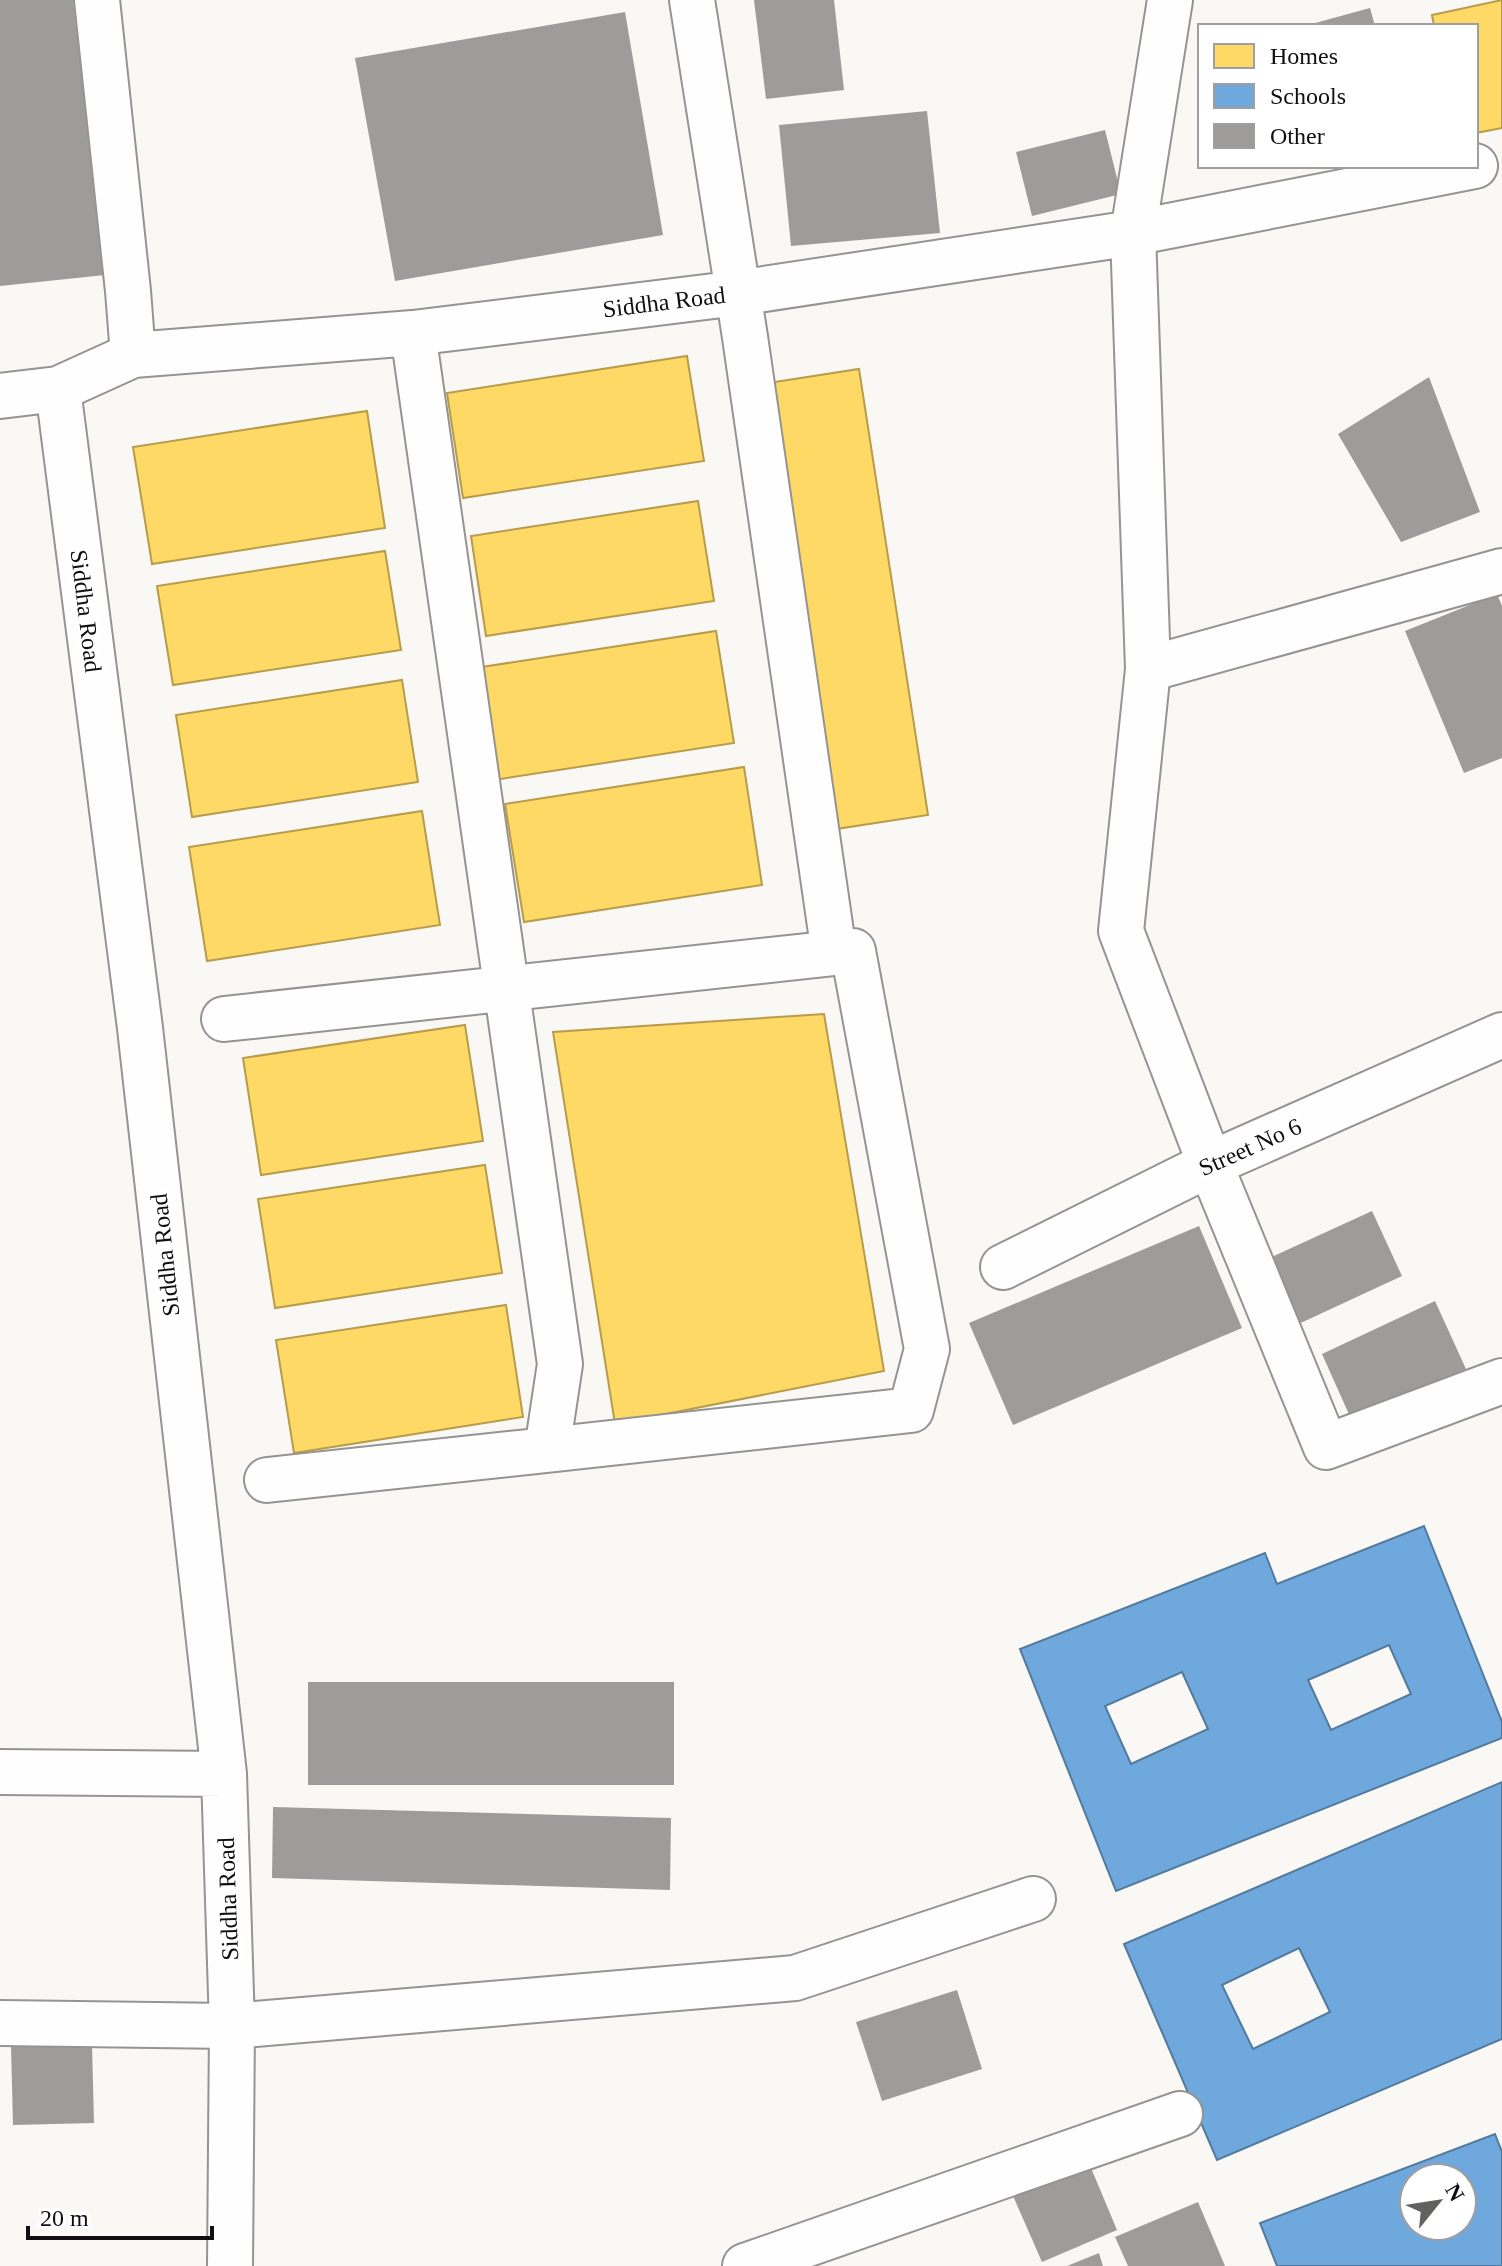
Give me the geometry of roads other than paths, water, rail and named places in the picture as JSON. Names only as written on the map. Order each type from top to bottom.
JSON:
[{"type":"street","points":[[97,0],[133,355]]},
{"type":"street","points":[[692,0],[834,953]]},
{"type":"street","points":[[1170,0],[1133,233],[1148,669],[1121,931],[1210,1164],[1326,1447],[1502,1381]]},
{"type":"street","name":"Siddha Road","points":[[1478,166],[1502,161]]},
{"type":"street","name":"Siddha Road","points":[[230,2266],[232,2026],[224,1774],[140,1028],[58,389],[133,355],[413,333],[738,293],[1133,233],[1466,168]]},
{"type":"street","points":[[413,333],[560,1364],[547,1450]]},
{"type":"street","points":[[0,396],[58,389]]},
{"type":"street","points":[[1148,669],[1502,571]]},
{"type":"street","points":[[224,1019],[853,951],[927,1349],[911,1410],[267,1480]]},
{"type":"street","name":"Street No 6","points":[[1003,1267],[1210,1164],[1502,1035]]},
{"type":"street","points":[[0,1772],[224,1774]]},
{"type":"street","points":[[0,2023],[232,2026],[795,1978],[1033,1899]]},
{"type":"street","points":[[745,2266],[1180,2114]]}]
